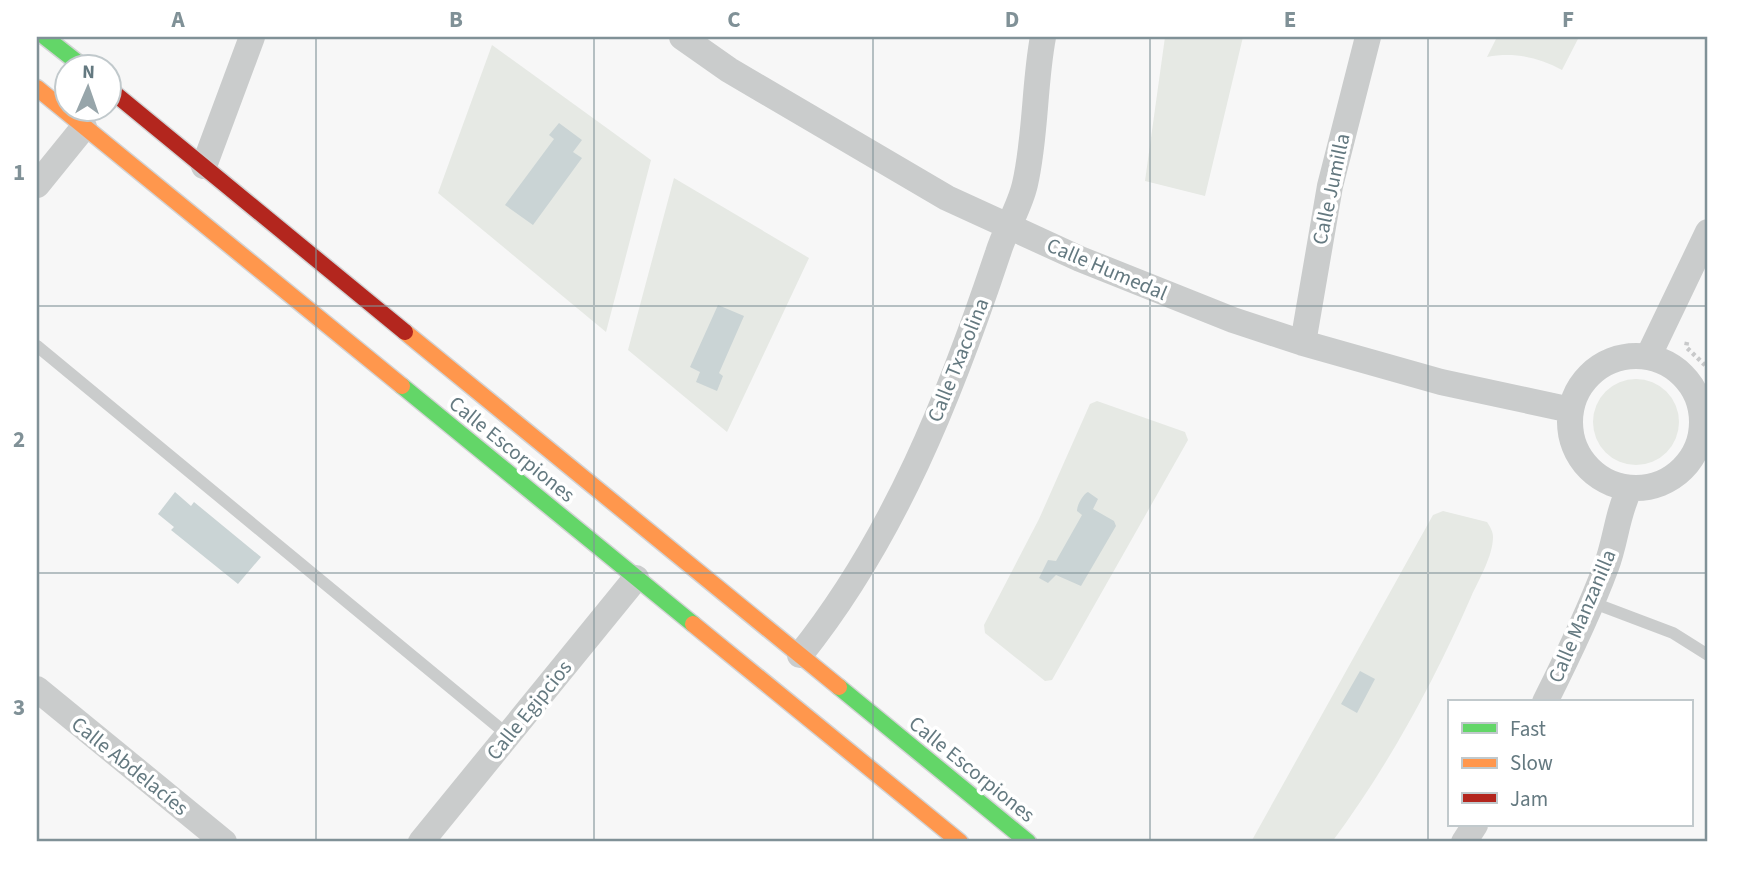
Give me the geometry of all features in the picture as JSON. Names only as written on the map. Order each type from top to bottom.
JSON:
[{"type":"street","points":[[45,37],[64,52]]},
{"type":"street","points":[[204,166],[252,37]]},
{"type":"street","name":"Calle Txacolina","points":[[800,655],[862,569],[917,462],[980,306],[1007,226],[1019,203],[1025,183],[1043,37]]},
{"type":"street","name":"Calle Jumilla","points":[[1303,343],[1328,195],[1368,37]]},
{"type":"street","name":"Calle Humedal","points":[[690,40],[729,70],[947,198],[1156,291],[1303,343],[1441,382],[1571,410]]},
{"type":"street","name":"Calle Escorpiones","points":[[37,88],[960,842]]},
{"type":"street","name":"Calle Escorpiones","points":[[122,100],[1028,842]]},
{"type":"street","points":[[37,185],[84,127]]},
{"type":"street","points":[[1648,357],[1708,232]]},
{"type":"street","points":[[1627,357],[1648,357],[1673,368],[1693,387],[1700,404],[1704,441],[1681,471],[1666,482],[1648,488],[1630,488],[1612,484],[1583,463],[1574,446],[1570,429],[1571,410],[1577,391],[1590,374],[1607,363],[1627,357]]},
{"type":"street","name":"Calle Manzanilla","points":[[1546,700],[1572,649],[1608,565],[1623,501],[1630,488]]},
{"type":"street","name":"Calle Egipcios","points":[[421,842],[636,578]]},
{"type":"street","name":"Calle Abdelacíes","points":[[37,690],[224,842]]},
{"type":"street","points":[[1464,842],[1474,826]]},
{"type":"lane","points":[[37,346],[508,735]]},
{"type":"lane","points":[[1591,602],[1673,633],[1708,655]]},
{"type":"path","points":[[1690,335],[1686,348],[1708,368]]},
{"type":"shaded area","points":[[1165,37],[1243,37],[1205,196],[1145,181]]},
{"type":"shaded area","points":[[1497,37],[1579,37],[1562,70],[1526,57],[1487,57]]},
{"type":"shaded area","points":[[492,45],[651,160],[606,332],[438,193]]},
{"type":"shaded area","points":[[559,123],[582,140],[573,152],[582,158],[533,225],[505,205],[554,139],[549,135]]},
{"type":"shaded area","points":[[674,178],[809,258],[727,432],[628,350]]},
{"type":"shaded area","points":[[718,305],[744,316],[719,373],[723,376],[717,391],[696,382],[700,372],[690,367]]},
{"type":"shaded area","points":[[1628,379],[1644,379],[1667,391],[1676,405],[1679,422],[1676,439],[1667,453],[1644,465],[1628,465],[1612,458],[1600,446],[1593,430],[1593,414],[1600,398],[1612,386]]},
{"type":"shaded area","points":[[1097,401],[1185,432],[1188,440],[1052,680],[1045,681],[985,633],[984,625],[1039,519],[1090,404]]},
{"type":"shaded area","points":[[175,492],[191,506],[194,502],[261,557],[238,584],[171,530],[174,527],[158,514]]},
{"type":"shaded area","points":[[1088,492],[1098,499],[1093,509],[1114,521],[1116,526],[1081,586],[1056,575],[1048,583],[1039,578],[1048,560],[1056,561],[1082,515],[1077,509],[1082,497]]},
{"type":"shaded area","points":[[1443,511],[1487,522],[1493,537],[1491,552],[1408,724],[1372,784],[1332,842],[1251,842],[1433,515]]},
{"type":"shaded area","points":[[1360,671],[1375,679],[1357,713],[1341,704]]},
{"type":"traffic: fast","points":[[45,37],[64,52]]},
{"type":"traffic: fast","points":[[402,386],[693,624]]},
{"type":"traffic: fast","points":[[839,687],[1028,842]]},
{"type":"traffic: slow","points":[[37,88],[402,386]]},
{"type":"traffic: slow","points":[[405,332],[839,687]]},
{"type":"traffic: slow","points":[[693,624],[960,842]]},
{"type":"traffic: jam","points":[[122,100],[405,332]]}]
